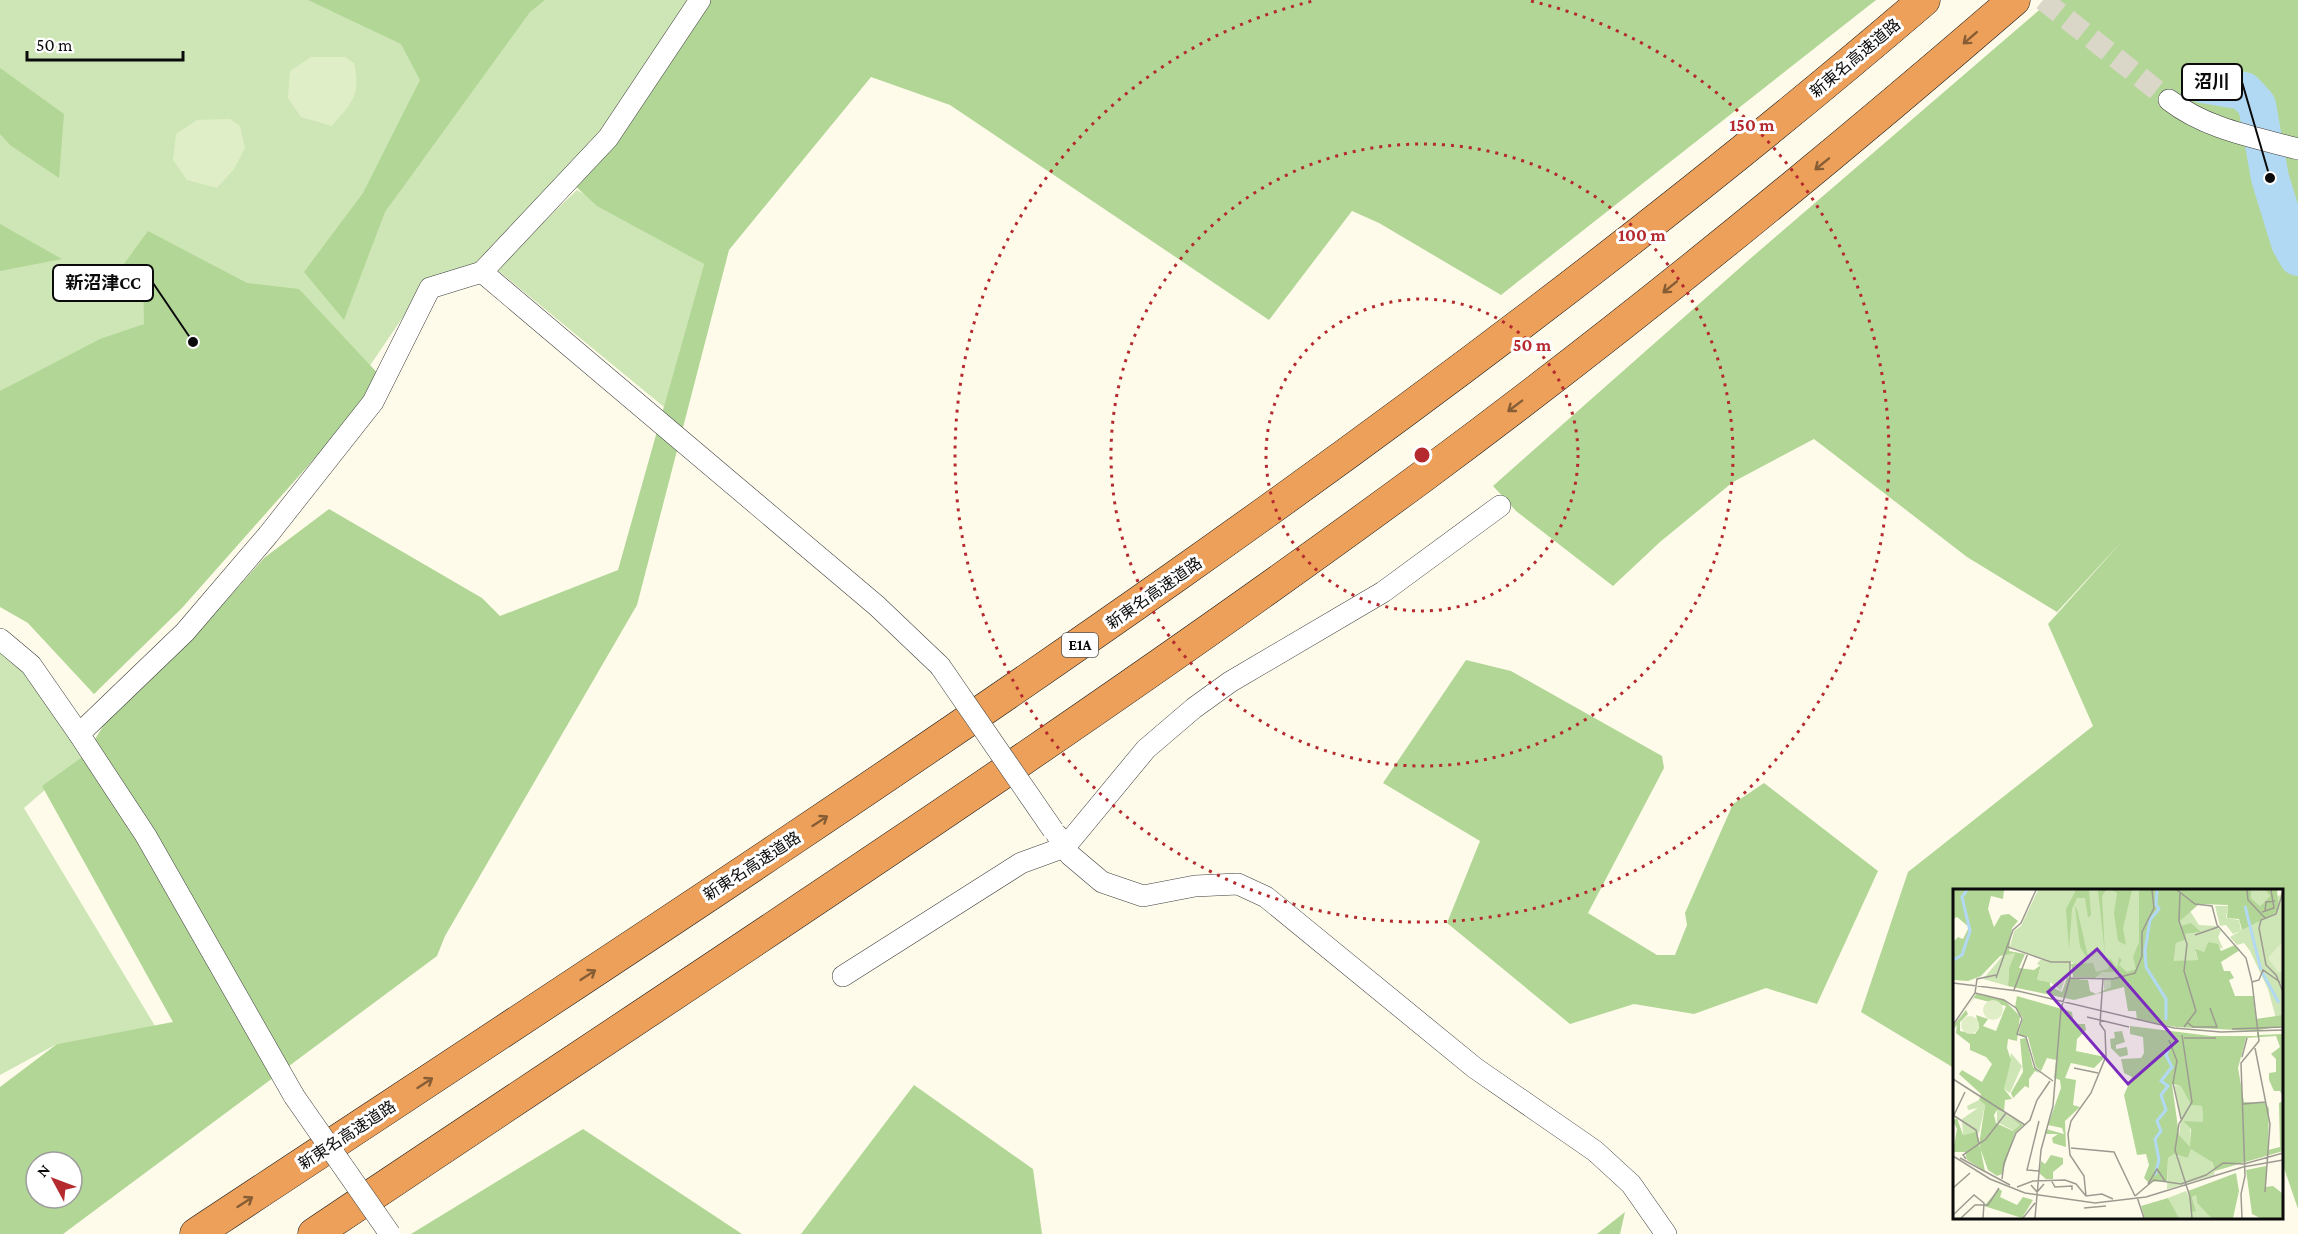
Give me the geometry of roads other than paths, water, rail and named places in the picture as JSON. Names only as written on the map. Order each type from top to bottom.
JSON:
[{"type":"highway","name":"新東名高速道路","points":[[196,1234],[945,738],[1174,579],[1395,419],[1591,271],[1851,62],[1924,0]]},
{"type":"highway","points":[[314,1234],[970,795],[1157,666],[1421,477],[1628,321],[1857,136],[2014,0]]},
{"type":"street","points":[[79,734],[185,632],[268,535],[373,402],[430,288],[482,272],[608,138],[700,0]]},
{"type":"street","points":[[2169,100],[2183,111],[2219,127],[2298,149]]},
{"type":"street","points":[[482,272],[877,606],[940,666],[1070,855],[1102,882],[1143,896],[1196,886],[1238,884],[1266,897],[1474,1068],[1595,1151],[1631,1184],[1666,1234]]},
{"type":"street","points":[[843,976],[1059,838],[1146,749],[1194,708],[1230,682],[1383,592],[1500,506]]},
{"type":"street","points":[[0,639],[31,665],[146,836],[294,1096],[390,1234]]},
{"type":"waterway","points":[[2202,84],[2244,91],[2257,105],[2270,178],[2290,243],[2298,257]]},
{"type":"tunnel","points":[[2043,0],[2169,100]]},
{"type":"place","name":"沼川","points":[[2270,178]]},
{"type":"place","name":"新沼津CC","points":[[193,342]]}]
